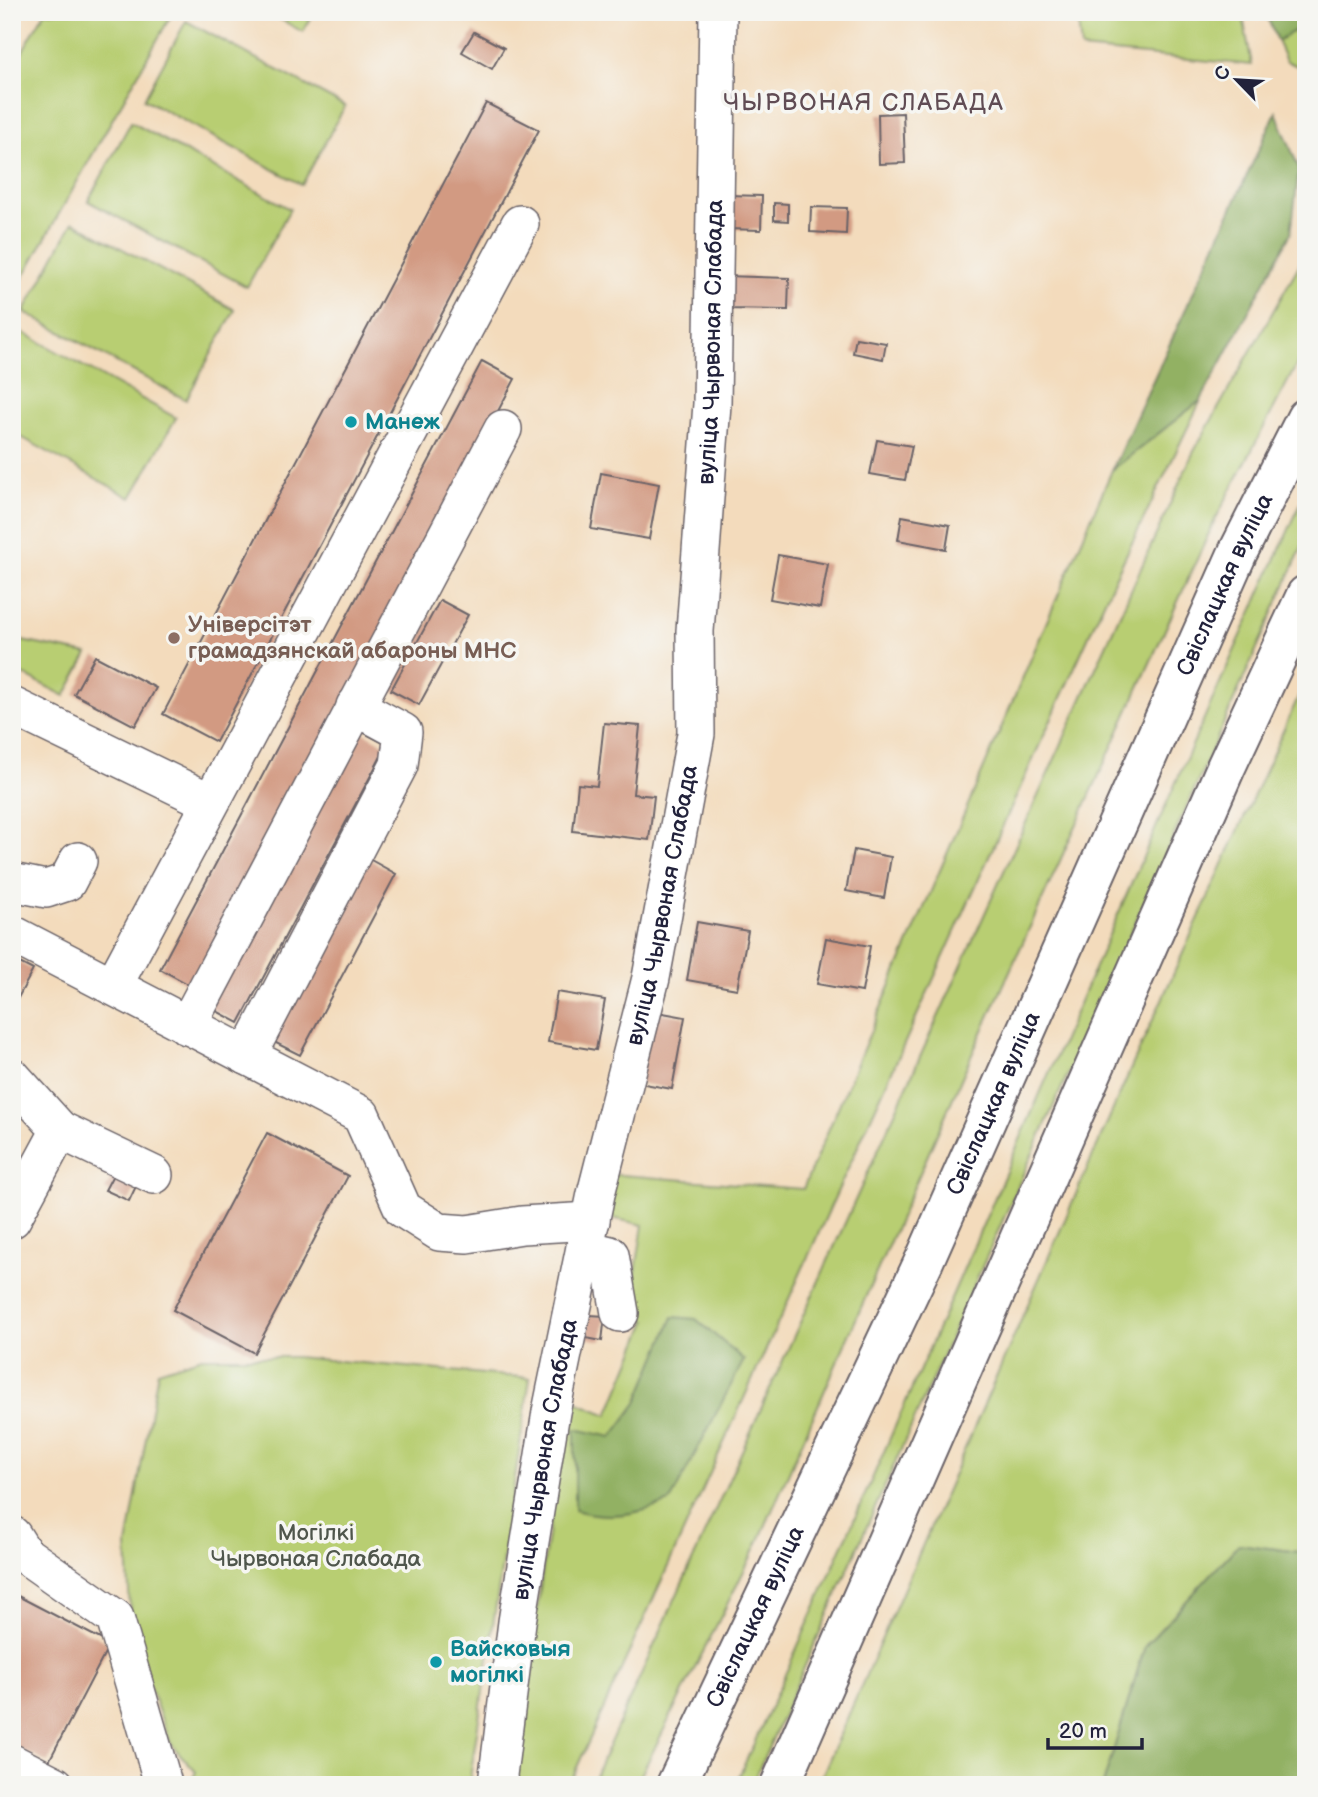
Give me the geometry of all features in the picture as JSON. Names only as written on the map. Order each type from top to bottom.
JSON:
[{"type":"main road","name":"Свіслацкая вуліца","points":[[676,1785],[924,1261],[1238,552],[1306,418]]},
{"type":"main road","points":[[780,1785],[1226,767],[1306,595]]},
{"type":"street","name":"вуліца Чырвоная Слабада","points":[[499,1785],[517,1622],[551,1412],[587,1235],[651,978],[696,734],[695,631],[712,404],[718,12]]},
{"type":"street","points":[[113,986],[520,224]]},
{"type":"street","points":[[187,1026],[503,429]]},
{"type":"street","points":[[12,706],[210,802]]},
{"type":"street","points":[[247,1056],[399,765],[403,732],[355,706]]},
{"type":"street","points":[[12,882],[46,889],[67,882],[78,861]]},
{"type":"street","points":[[12,934],[361,1115],[403,1209],[439,1232],[467,1234],[523,1226],[587,1235],[610,1255],[620,1313]]},
{"type":"street","points":[[12,1077],[60,1130],[154,1175]]},
{"type":"street","points":[[12,1219],[60,1130]]},
{"type":"street","points":[[12,1535],[24,1554],[115,1618],[162,1780],[158,1785]]},
{"type":"street","points":[[12,1763],[55,1785]]},
{"type":"green space","points":[[45,12],[173,12],[12,297],[12,69]]},
{"type":"green space","points":[[267,12],[314,12],[303,32]]},
{"type":"green space","points":[[1077,12],[1242,12],[1252,65],[1081,49]]},
{"type":"green space","points":[[1265,12],[1306,12],[1306,24],[1277,41]]},
{"type":"green space","points":[[186,21],[345,106],[302,185],[144,99]]},
{"type":"green space","points":[[1306,24],[1306,70],[1286,61],[1277,41]]},
{"type":"green space","points":[[1276,112],[1299,169],[1291,233],[1201,400],[1112,470]]},
{"type":"green space","points":[[131,122],[290,209],[247,287],[88,201]]},
{"type":"green space","points":[[73,222],[235,310],[186,400],[24,312]]},
{"type":"green space","points":[[1306,253],[1306,347],[1214,522],[969,1061],[757,1545],[636,1785],[591,1785],[1193,453]]},
{"type":"green space","points":[[15,328],[176,418],[131,498],[12,432],[12,333]]},
{"type":"green space","points":[[1201,400],[1115,578],[569,1785],[511,1785],[568,1399],[608,1415],[647,1321],[629,1315],[643,1225],[599,1215],[608,1174],[803,1189],[1112,470]]},
{"type":"green space","points":[[1306,492],[1306,538],[752,1785],[735,1785],[1233,653]]},
{"type":"green space","points":[[12,639],[88,654],[65,696],[12,669]]},
{"type":"green space","points":[[1306,680],[1306,1553],[1239,1544],[1145,1646],[1103,1785],[818,1785],[1132,1066]]},
{"type":"green space","points":[[673,1317],[696,1319],[744,1360],[670,1502],[623,1514],[599,1515],[575,1510],[575,1429],[612,1437],[637,1403]]},
{"type":"green space","name":"Могілкі Чырвоная Слабада","points":[[202,1357],[295,1357],[530,1378],[470,1778],[473,1785],[189,1785],[196,1772],[171,1744],[131,1638],[127,1545],[158,1371]]},
{"type":"green space","points":[[1239,1544],[1306,1553],[1306,1785],[1103,1785],[1145,1646]]},
{"type":"building","points":[[787,12],[826,12],[826,15],[787,16]]},
{"type":"building","points":[[474,32],[504,48],[492,69],[462,52]]},
{"type":"building","name":"Манеж","points":[[486,103],[539,130],[216,742],[163,714]]},
{"type":"building","points":[[903,113],[905,163],[879,164],[878,114]]},
{"type":"building","points":[[727,195],[762,196],[761,230],[727,229]]},
{"type":"building","points":[[774,203],[788,204],[788,221],[774,220]]},
{"type":"building","points":[[811,207],[847,208],[846,234],[810,232]]},
{"type":"building","points":[[725,276],[789,278],[788,310],[724,309]]},
{"type":"building","points":[[856,338],[886,343],[883,359],[853,353]]},
{"type":"building","points":[[482,361],[515,379],[193,987],[160,969]]},
{"type":"building","points":[[877,440],[912,446],[905,480],[870,474]]},
{"type":"building","points":[[601,473],[659,484],[649,539],[591,529]]},
{"type":"building","points":[[902,516],[950,525],[946,549],[898,540]]},
{"type":"building","points":[[778,555],[828,564],[820,608],[770,599]]},
{"type":"building","points":[[440,600],[468,615],[419,705],[391,690]]},
{"type":"building","points":[[95,656],[156,688],[135,726],[74,694]]},
{"type":"building","points":[[604,723],[640,726],[633,794],[654,796],[649,840],[573,831],[578,784],[597,786]]},
{"type":"building","points":[[357,729],[387,745],[239,1023],[209,1007]]},
{"type":"building","points":[[854,850],[891,857],[884,898],[846,891]]},
{"type":"building","points":[[369,859],[396,874],[300,1055],[272,1041]]},
{"type":"building","points":[[697,922],[748,931],[737,989],[687,980]]},
{"type":"building","points":[[826,938],[870,946],[862,992],[817,984]]},
{"type":"building","points":[[12,959],[33,970],[12,1009]]},
{"type":"building","points":[[557,992],[605,1000],[596,1050],[548,1042]]},
{"type":"building","points":[[652,1011],[685,1017],[672,1089],[639,1083]]},
{"type":"building","points":[[267,1133],[348,1176],[254,1353],[173,1310]]},
{"type":"building","points":[[116,1169],[139,1180],[129,1201],[105,1190]]},
{"type":"building","points":[[589,1315],[605,1316],[602,1341],[586,1338]]},
{"type":"building","points":[[12,1593],[110,1644],[48,1763],[12,1745]]},
{"type":"place","name":"Манеж","points":[[351,422]]},
{"type":"place","name":"Універсітэт грамадзянскай абароны МНС","points":[[174,638]]},
{"type":"place","name":"Вайсковыя могілкі","points":[[436,1662]]},
{"type":"district","name":"ЧЫРВОНАЯ СЛАБАДА","points":[[864,102]]}]
